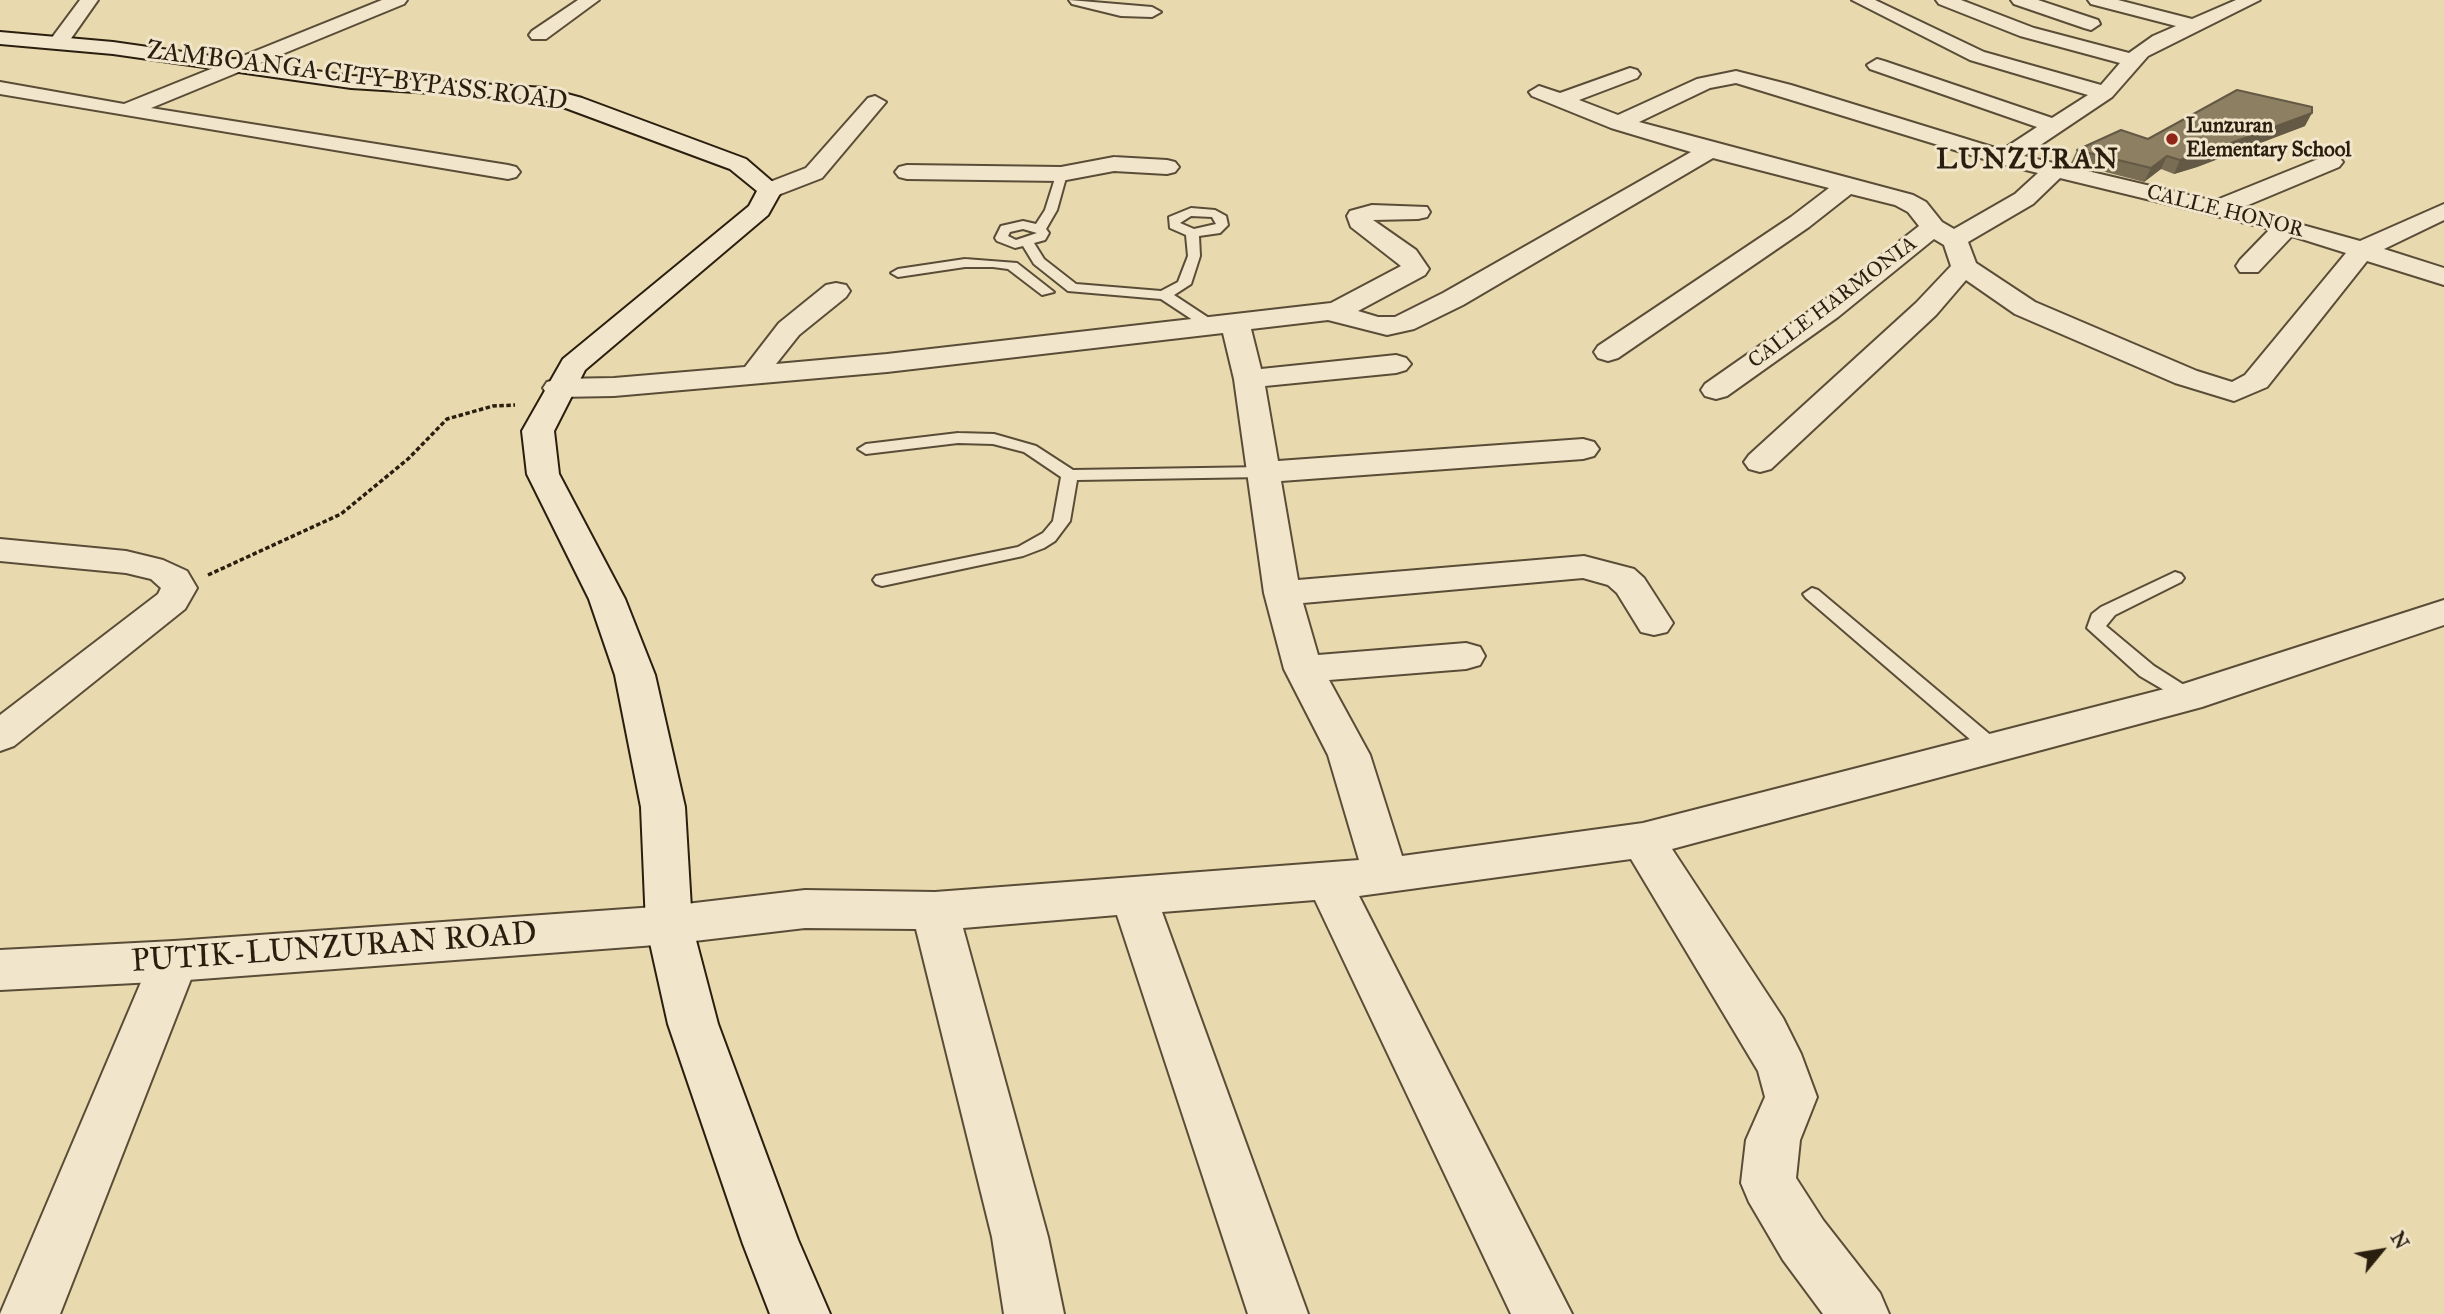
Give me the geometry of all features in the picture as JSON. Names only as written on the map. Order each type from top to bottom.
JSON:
[{"type":"street","points":[[58,43],[89,0]]},
{"type":"street","points":[[126,111],[398,0]]},
{"type":"street","points":[[539,35],[590,0]]},
{"type":"street","points":[[1078,0],[1121,11],[1152,12]]},
{"type":"street","points":[[1861,0],[1978,56],[2105,93]]},
{"type":"street","points":[[1945,0],[2027,32],[2131,60]]},
{"type":"street","points":[[2020,0],[2110,29]]},
{"type":"street","points":[[2097,0],[2192,14],[2224,12],[2251,0]]},
{"type":"street","points":[[2005,158],[2057,127],[2105,93],[2131,60],[2192,14]]},
{"type":"street","points":[[2133,34],[2160,40]]},
{"type":"street","name":"ZAMBOANGA CITY BYPASS ROAD","points":[[0,38],[239,65],[390,86],[545,94],[575,102],[738,164],[770,190]]},
{"type":"street","points":[[1877,65],[2057,127]]},
{"type":"street","points":[[1630,74],[1550,96],[1619,123],[1710,150],[1904,200],[1917,207],[1944,233],[1963,257],[1964,267],[1926,309],[1760,462]]},
{"type":"street","name":"CALLE HONOR","points":[[1619,123],[1704,83],[1736,77],[2005,158],[2287,226],[2444,277]]},
{"type":"street","points":[[0,88],[126,111],[508,172]]},
{"type":"street","points":[[800,1314],[771,1244],[693,1024],[668,925],[663,807],[635,675],[607,598],[543,474],[538,431],[573,365],[759,210],[770,190],[814,173],[875,102]]},
{"type":"street","points":[[1337,311],[1374,326],[1404,323],[1453,299],[1710,150]]},
{"type":"street","points":[[2219,208],[2331,162]]},
{"type":"street","points":[[907,172],[1061,174],[1114,164],[1167,167]]},
{"type":"street","name":"CALLE HARMONIA","points":[[1716,390],[1944,233],[2024,199],[2054,171]]},
{"type":"street","points":[[1608,352],[1800,222],[1847,185]]},
{"type":"street","points":[[1964,267],[2025,307],[2186,377],[2234,391],[2245,389],[2256,381],[2362,250],[2444,211]]},
{"type":"street","points":[[555,395],[614,387],[1029,348],[1337,311],[1416,269],[1407,256],[1360,222],[1359,216],[1372,212],[1418,212]]},
{"type":"street","points":[[2249,266],[2287,226]]},
{"type":"street","points":[[755,374],[789,329],[836,291]]},
{"type":"street","points":[[1222,324],[1249,379],[1282,593],[1303,668],[1349,755],[1387,876]]},
{"type":"street","points":[[1249,379],[1396,364]]},
{"type":"street","points":[[1488,425],[1507,454]]},
{"type":"street","points":[[1265,472],[1583,449]]},
{"type":"street","points":[[0,550],[126,562],[163,571],[173,579],[179,589],[172,601],[0,736]]},
{"type":"street","points":[[1282,593],[1584,567],[1621,577],[1631,586],[1654,623]]},
{"type":"street","name":"PUTIK-LUNZURAN ROAD","points":[[0,970],[174,961],[668,925],[805,909],[935,912],[1329,881],[1387,876],[1643,840],[2188,696],[2444,612]]},
{"type":"street","points":[[1303,668],[1466,656]]},
{"type":"street","points":[[1643,840],[1765,1034],[1783,1070],[1791,1097],[1773,1140],[1768,1183],[1803,1240],[1859,1314]]},
{"type":"street","points":[[1329,881],[1542,1314]]},
{"type":"street","points":[[1133,895],[1278,1314]]},
{"type":"street","points":[[935,912],[1020,1237],[1034,1314]]},
{"type":"street","points":[[30,1314],[174,961]]},
{"type":"lane","points":[[1040,229],[1051,210],[1061,174]]},
{"type":"lane","points":[[1023,225],[1040,229],[1043,233],[1041,237],[1028,243],[1006,242],[1000,233],[1023,225]]},
{"type":"lane","points":[[1164,295],[1184,284],[1194,257],[1192,233]]},
{"type":"lane","points":[[1028,243],[1039,261],[1073,288]]},
{"type":"lane","points":[[898,273],[965,263],[993,263],[1012,266],[1047,292]]},
{"type":"lane","points":[[1031,296],[1073,288],[1116,294],[1164,295],[1222,324]]},
{"type":"lane","points":[[866,449],[958,438],[995,439],[1030,449],[1070,475],[1265,472]]},
{"type":"lane","points":[[882,580],[1023,551],[1038,544],[1049,537],[1061,521],[1070,475]]},
{"type":"lane","points":[[2175,578],[2108,611],[2099,618],[2096,628],[2147,671],[2188,696]]},
{"type":"lane","points":[[1812,594],[1993,748]]},
{"type":"path","points":[[179,589],[341,514],[408,459],[447,419],[493,406],[555,395]]},
{"type":"building","points":[[2237,90],[2312,107],[2312,113],[2204,153],[2180,160],[2167,156],[2151,168],[2077,150],[2121,130],[2148,139]]},
{"type":"place","name":"Lunzuran Elementary School","points":[[2172,139]]},
{"type":"district","name":"LUNZURAN","points":[[2028,161]]}]
